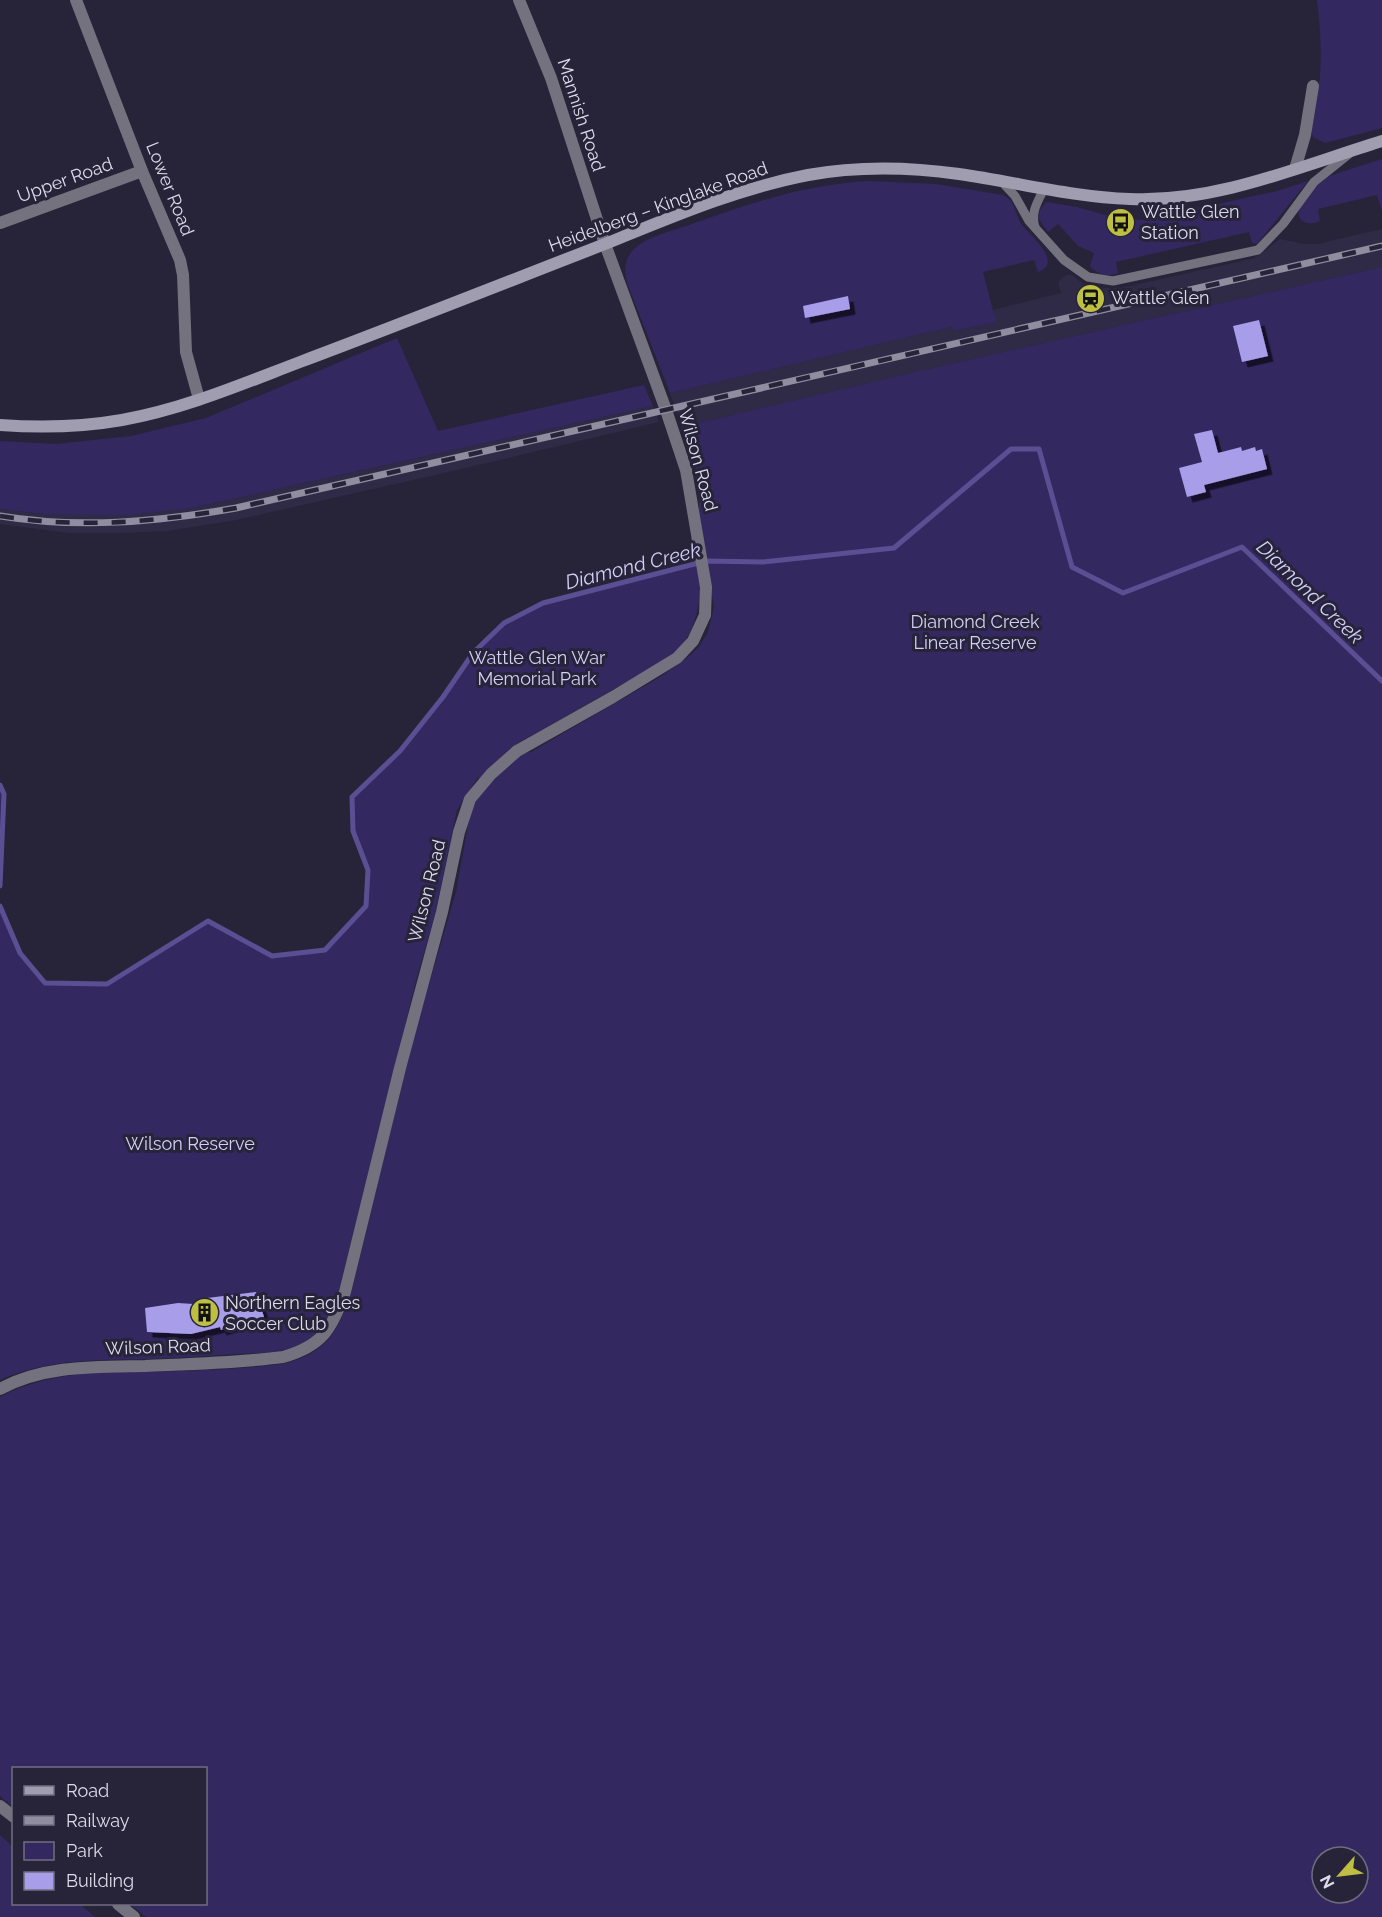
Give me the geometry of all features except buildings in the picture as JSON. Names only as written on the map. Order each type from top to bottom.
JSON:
[{"type":"main road","name":"Heidelberg – Kinglake Road","points":[[0,425],[47,427],[99,423],[152,413],[199,399],[748,190],[823,172],[898,169],[957,174],[1122,199],[1166,198],[1205,193],[1251,183],[1382,141]]},
{"type":"street","name":"Lower Road","points":[[76,0],[142,171],[180,260],[183,275],[186,352],[199,399]]},
{"type":"street","name":"Mannish Road","points":[[519,0],[551,78],[605,243]]},
{"type":"street","points":[[1295,169],[1305,135],[1313,86]]},
{"type":"street","name":"Upper Road","points":[[0,223],[142,171]]},
{"type":"street","name":"Wilson Road","points":[[0,1389],[37,1374],[76,1368],[191,1364],[283,1357],[313,1346],[324,1335],[333,1323],[345,1292],[400,1068],[442,912],[459,832],[470,799],[490,774],[517,751],[657,671],[686,650],[697,635],[706,607],[706,587],[694,513],[679,446],[605,243]]},
{"type":"street","points":[[119,1905],[134,1917]]},
{"type":"lane","points":[[1001,181],[1015,195],[1025,217],[1064,260],[1091,278],[1105,281],[1136,278],[1258,249],[1272,237],[1318,177],[1356,150]]},
{"type":"lane","points":[[1038,231],[1033,216],[1044,189]]},
{"type":"shaded area","points":[[1382,229],[1382,267],[682,427],[670,393],[951,327],[956,331],[995,322],[993,310],[1061,293],[1058,282],[1066,275],[1072,275],[1092,288],[1121,288],[1255,258],[1280,239],[1317,244]]},
{"type":"shaded area","points":[[653,406],[659,422],[236,520],[167,531],[120,533],[69,533],[0,524],[0,509],[45,514],[191,508]]},
{"type":"green space","points":[[1317,0],[1382,0],[1382,128],[1325,143],[1313,137],[1311,123],[1321,67]]},
{"type":"green space","points":[[1382,159],[1382,212],[1377,195],[1318,209],[1320,221],[1308,223],[1302,220],[1299,209],[1317,186],[1329,176]]},
{"type":"green space","points":[[868,181],[936,184],[1003,195],[1011,201],[1019,221],[1043,249],[1048,262],[1045,268],[1038,272],[1034,260],[983,272],[996,322],[955,331],[951,327],[670,393],[627,283],[626,265],[634,249],[660,234],[756,202],[822,186]]},
{"type":"green space","points":[[1308,181],[1257,244],[1252,243],[1249,232],[1116,262],[1118,273],[1111,275],[1093,269],[1090,266],[1094,253],[1078,246],[1058,224],[1048,232],[1038,218],[1046,202],[1077,207],[1112,217],[1143,220],[1176,210],[1209,206],[1277,191]]},
{"type":"green space","points":[[1382,267],[1382,1917],[146,1917],[131,1905],[207,1905],[207,1767],[12,1767],[12,1806],[0,1796],[0,1397],[21,1387],[66,1376],[283,1364],[311,1354],[329,1338],[342,1317],[352,1290],[412,1042],[456,892],[470,814],[484,784],[478,777],[457,810],[435,914],[417,977],[337,1298],[317,1332],[306,1341],[281,1351],[73,1362],[36,1368],[0,1380],[0,906],[20,953],[45,983],[107,984],[208,921],[272,956],[325,950],[366,906],[368,870],[353,831],[352,797],[400,751],[443,697],[473,653],[504,623],[543,603],[698,564],[702,588],[696,616],[690,633],[678,650],[653,667],[518,743],[511,749],[517,754],[531,752],[660,677],[699,647],[708,632],[714,607],[699,519],[699,485],[694,461],[682,427]]},
{"type":"green space","points":[[397,338],[438,431],[644,385],[653,406],[191,508],[124,515],[45,514],[0,509],[0,441],[56,444],[131,436],[206,418]]},
{"type":"green space","points":[[0,785],[4,794],[0,886]]},
{"type":"green space","points":[[0,1835],[12,1846],[12,1905],[81,1905],[95,1917],[0,1917]]},
{"type":"waterway","name":"Diamond Creek","points":[[0,906],[20,953],[45,983],[107,984],[208,921],[272,956],[325,950],[366,906],[368,870],[353,831],[352,797],[400,751],[443,697],[473,653],[504,623],[543,603],[706,561],[763,562],[894,548],[1011,449],[1039,449],[1072,567],[1123,593],[1242,547],[1382,681]]},
{"type":"waterway","name":"Diamond Creek","points":[[0,785],[4,794],[0,886]]},
{"type":"railway","points":[[0,516],[89,523],[177,517],[236,508],[1382,246]]},
{"type":"place","name":"Wattle Glen Station","points":[[1120,222]]},
{"type":"place","name":"Wattle Glen","points":[[1090,298]]},
{"type":"place","name":"Northern Eagles Soccer Club","points":[[204,1313]]},
{"type":"park label","name":"Diamond Creek Linear Reserve","points":[[975,632]]},
{"type":"park label","name":"Wattle Glen War Memorial Park","points":[[537,668]]},
{"type":"park label","name":"Wilson Reserve","points":[[190,1144]]}]
